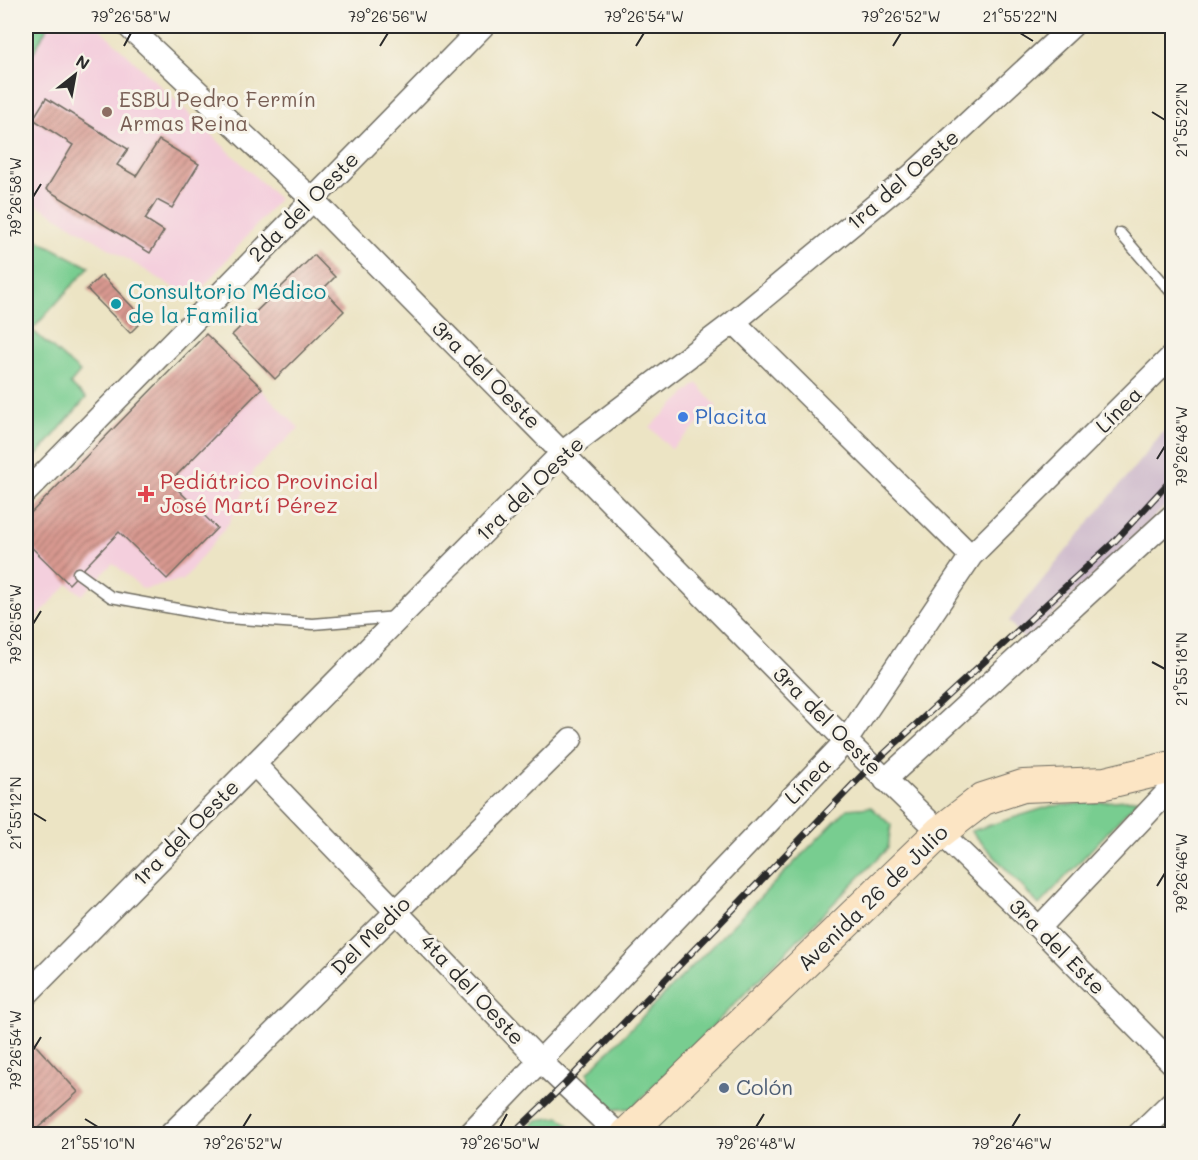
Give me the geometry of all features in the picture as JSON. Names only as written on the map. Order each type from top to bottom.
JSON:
[{"type":"main road","name":"Avenida 26 de Julio","points":[[627,1134],[940,832],[983,799],[1023,786],[1105,783],[1173,767]]},
{"type":"street","name":"3ra del Oeste","points":[[128,26],[313,200],[846,741],[940,832]]},
{"type":"street","name":"2da del Oeste","points":[[26,492],[483,26]]},
{"type":"street","name":"1ra del Oeste","points":[[26,995],[563,452],[734,322],[912,175],[1072,26]]},
{"type":"street","points":[[734,322],[971,556]]},
{"type":"street","name":"Línea","points":[[470,1134],[846,741],[971,556],[1173,356]]},
{"type":"street","points":[[885,780],[1173,516]]},
{"type":"street","name":"Del Medio","points":[[171,1134],[571,739]]},
{"type":"street","name":"4ta del Oeste","points":[[255,765],[541,1062],[618,1134]]},
{"type":"street","points":[[1039,928],[1173,787]]},
{"type":"street","name":"3ra del Este","points":[[940,832],[1173,1063]]},
{"type":"street","points":[[1138,1134],[1173,1102]]},
{"type":"lane","points":[[1120,233],[1173,293]]},
{"type":"lane","points":[[78,573],[111,597],[227,618],[313,624],[403,616]]},
{"type":"shaded area","name":"ESBU Pedro Fermín Armas Reina","points":[[26,26],[97,26],[279,199],[193,299],[34,203],[26,228]]},
{"type":"shaded area","name":"Pediátrico Provincial José Martí Pérez","points":[[206,334],[299,428],[255,469],[229,523],[183,580],[143,589],[113,563],[82,595],[68,584],[26,629],[26,518]]},
{"type":"shaded area","name":"Placita","points":[[697,383],[717,407],[671,449],[650,427]]},
{"type":"shaded area","points":[[1172,421],[1172,500],[1025,641],[1009,621]]},
{"type":"green space","points":[[26,26],[48,26],[26,66]]},
{"type":"green space","points":[[26,234],[89,267],[32,330],[80,372],[70,384],[86,398],[26,468]]},
{"type":"green space","points":[[1139,799],[1039,905],[971,831],[1051,806]]},
{"type":"green space","points":[[871,807],[891,825],[888,848],[632,1108],[609,1110],[591,1093],[588,1072],[847,809]]},
{"type":"green space","points":[[560,1117],[578,1134],[522,1134],[537,1120]]},
{"type":"building","points":[[46,98],[128,149],[117,165],[136,176],[159,140],[199,164],[172,208],[157,200],[145,219],[164,231],[150,253],[46,189],[73,145],[33,119]]},
{"type":"building","points":[[314,255],[335,277],[323,289],[344,311],[275,379],[232,335]]},
{"type":"building","name":"Consultorio Médico de la Familia","points":[[102,275],[144,319],[130,333],[87,289]]},
{"type":"building","name":"Pediátrico Provincial José Martí Pérez","points":[[206,334],[262,388],[170,482],[217,528],[167,579],[119,532],[69,584],[26,542],[26,518]]},
{"type":"building","points":[[29,1038],[78,1092],[31,1134],[26,1129],[26,1041]]},
{"type":"railway","points":[[513,1134],[565,1084],[871,766],[1114,542],[1172,479]]},
{"type":"place","name":"ESBU Pedro Fermín Armas Reina","points":[[107,112]]},
{"type":"place","name":"Consultorio Médico de la Familia","points":[[116,304]]},
{"type":"place","name":"Placita","points":[[683,417]]},
{"type":"place","name":"Pediátrico Provincial José Martí Pérez","points":[[146,494]]},
{"type":"place","name":"Colón","points":[[724,1088]]}]
